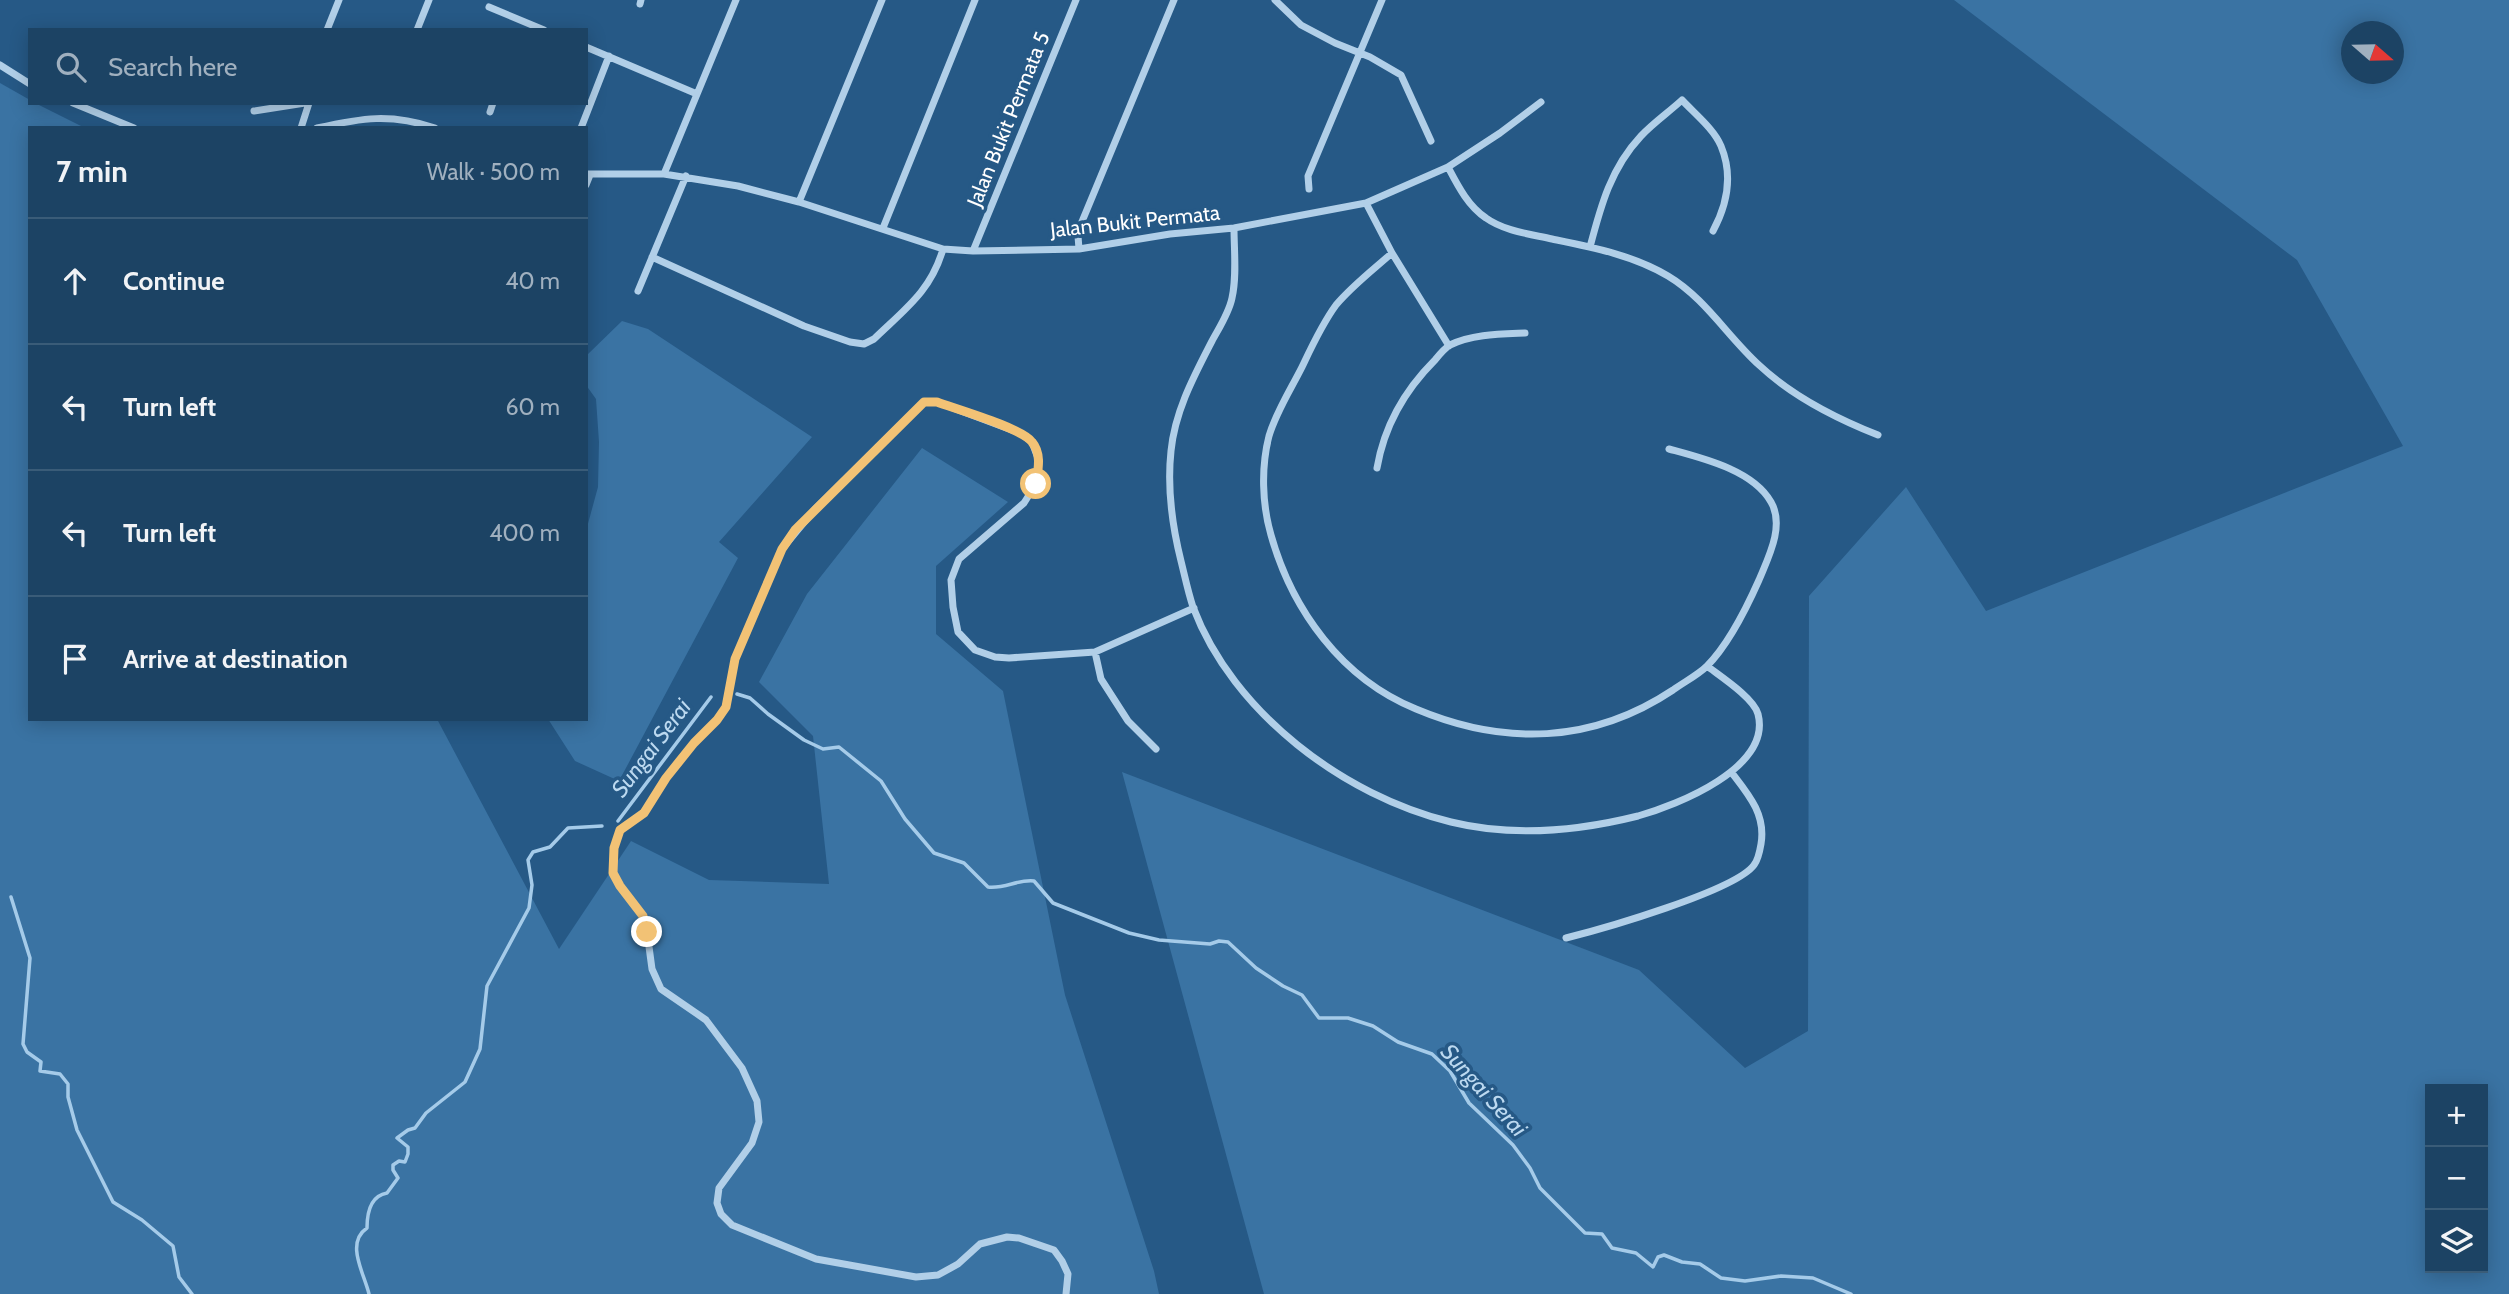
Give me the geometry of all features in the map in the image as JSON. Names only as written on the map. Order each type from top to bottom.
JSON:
[{"type":"street","points":[[328,28],[339,0]]},
{"type":"street","points":[[418,28],[429,0]]},
{"type":"street","points":[[664,174],[736,0]]},
{"type":"street","points":[[799,202],[882,0]]},
{"type":"street","points":[[883,229],[975,0]]},
{"type":"street","name":"Jalan Bukit Permata 5","points":[[972,251],[1076,0]]},
{"type":"street","points":[[1079,248],[1081,224],[1174,0]]},
{"type":"street","points":[[1275,0],[1301,25],[1401,75],[1431,141]]},
{"type":"street","points":[[1309,189],[1308,176],[1382,0]]},
{"type":"street","points":[[489,7],[523,26]]},
{"type":"street","points":[[588,48],[697,94]]},
{"type":"street","points":[[582,126],[609,56]]},
{"type":"street","points":[[0,65],[28,83]]},
{"type":"street","points":[[1590,247],[1603,198],[1617,167],[1642,135],[1682,100],[1721,145],[1727,169],[1726,203],[1713,231]]},
{"type":"street","name":"Jalan Bukit Permata","points":[[588,175],[664,174],[738,186],[799,202],[943,249],[972,251],[1079,248],[1170,234],[1234,228],[1366,203],[1448,167],[1500,134],[1541,102]]},
{"type":"street","points":[[78,105],[129,126]]},
{"type":"street","points":[[254,111],[294,105]]},
{"type":"street","points":[[301,126],[307,105]]},
{"type":"street","points":[[490,112],[492,105]]},
{"type":"street","points":[[326,126],[361,118],[411,120],[429,126]]},
{"type":"street","points":[[1448,167],[1466,199],[1486,218],[1509,229],[1590,247],[1646,265],[1669,276],[1698,298],[1759,365],[1783,384],[1842,421],[1878,435]]},
{"type":"street","points":[[638,291],[685,176]]},
{"type":"street","points":[[1366,203],[1392,253],[1449,346]]},
{"type":"street","points":[[1234,228],[1232,299],[1184,397],[1171,450],[1172,526],[1194,608],[1210,641],[1234,678],[1289,739],[1322,764],[1388,802],[1453,823],[1486,828],[1553,831],[1603,824],[1641,815],[1678,801],[1732,773],[1745,759],[1758,732],[1758,715],[1752,704],[1707,666]]},
{"type":"street","points":[[652,257],[804,326],[850,342],[864,344],[874,339],[926,288],[937,269],[943,249]]},
{"type":"street","points":[[1392,253],[1353,287],[1323,324],[1269,435],[1264,489],[1265,510],[1280,567],[1304,613],[1339,656],[1372,685],[1397,702],[1457,725],[1498,732],[1545,734],[1597,726],[1652,704],[1707,666],[1730,635],[1752,595],[1767,562],[1777,527],[1772,502],[1744,475],[1670,449]]},
{"type":"street","points":[[1377,468],[1381,443],[1399,404],[1428,367],[1449,346],[1494,334],[1525,333]]},
{"type":"street","points":[[1066,1294],[1068,1274],[1054,1250],[1019,1238],[1007,1237],[981,1244],[958,1264],[938,1275],[916,1277],[816,1259],[732,1225],[721,1214],[717,1203],[719,1188],[751,1143],[759,1122],[757,1101],[742,1068],[706,1020],[661,989],[652,969],[643,916],[620,886],[613,873],[612,859],[620,830],[644,813],[666,778],[726,707],[735,659],[782,549],[815,509],[924,402],[937,402],[1020,433],[1032,442],[1040,461],[1036,484],[1024,503],[960,559],[951,580],[958,632],[975,650],[995,657],[1058,656],[1095,652],[1194,608]]},
{"type":"street","points":[[1095,652],[1101,679],[1128,721],[1156,749]]},
{"type":"street","points":[[1566,938],[1702,895],[1739,877],[1754,865],[1762,834],[1760,814],[1732,773]]},
{"type":"shaded area","points":[[1954,0],[2509,0],[2509,1294],[1264,1294],[1122,772],[1639,970],[1745,1068],[1808,1031],[1809,596],[1906,487],[1986,611],[2403,446],[2297,260]]},
{"type":"shaded area","points":[[0,83],[28,99],[28,105],[39,105],[81,126],[28,126],[28,721],[438,721],[559,949],[631,841],[709,880],[829,884],[813,736],[759,682],[807,594],[922,448],[1008,502],[936,566],[936,634],[1003,691],[1065,995],[1154,1271],[1159,1294],[0,1294]]},
{"type":"shaded area","points":[[622,321],[648,329],[812,437],[719,542],[738,558],[619,781],[575,761],[549,721],[588,721],[588,524],[598,487],[599,442],[596,399],[588,388],[588,354]]},
{"type":"waterway","name":"Sungai Serai","points":[[737,694],[750,698],[804,740],[823,749],[839,747],[881,781],[905,819],[934,853],[964,863],[988,887],[1034,881],[1053,903],[1129,933],[1159,940],[1210,944],[1228,942],[1256,968],[1302,995],[1319,1018],[1348,1018],[1373,1026],[1398,1042],[1432,1054],[1450,1071],[1469,1103],[1513,1145],[1530,1168],[1540,1188],[1585,1233],[1602,1234],[1612,1248],[1636,1253],[1653,1267],[1658,1257],[1664,1255],[1682,1262],[1700,1264],[1721,1278],[1745,1281],[1781,1276],[1813,1278],[1851,1294]]},
{"type":"waterway","name":"Sungai Serai","points":[[618,821],[711,697]]},
{"type":"waterway","name":"Sungai Serai","points":[[369,1294],[358,1259],[357,1242],[367,1228],[373,1202],[387,1193],[398,1178],[393,1165],[399,1161],[405,1162],[408,1147],[397,1138],[415,1128],[426,1113],[465,1082],[480,1049],[487,986],[529,908],[532,885],[528,860],[533,852],[550,847],[568,828],[602,826]]},
{"type":"waterway","points":[[11,897],[30,958],[23,1044],[27,1052],[41,1062],[40,1071],[60,1074],[68,1084],[68,1097],[77,1130],[113,1202],[142,1220],[173,1246],[179,1277],[192,1294]]},
{"type":"route","points":[[647,932],[643,916],[613,873],[612,859],[620,830],[644,813],[666,778],[726,707],[735,659],[782,549],[795,530],[924,402],[937,402],[1020,433],[1032,442],[1040,461],[1036,484]]}]
